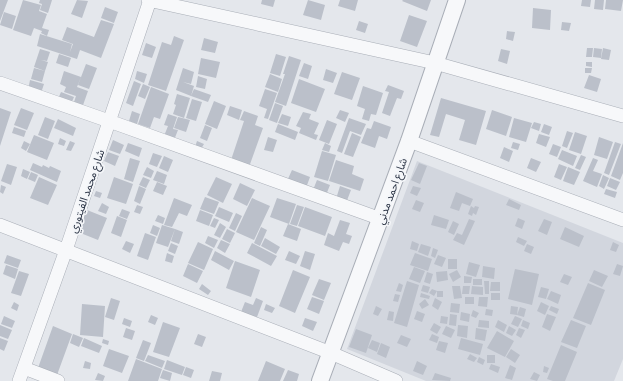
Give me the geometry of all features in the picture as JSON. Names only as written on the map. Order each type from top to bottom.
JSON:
[{"type":"street","points":[[149,0],[434,63],[623,116]]},
{"type":"street","name":"شارع محمد الفيتوري","points":[[19,381],[66,250],[149,0]]},
{"type":"street","name":"شارع احمد مدني","points":[[320,381],[381,220],[457,0]]},
{"type":"street","points":[[0,83],[381,220]]},
{"type":"street","points":[[409,141],[623,220]]},
{"type":"street","points":[[0,225],[331,353],[396,381]]},
{"type":"street","points":[[24,368],[58,381]]},
{"type":"shaded area","points":[[417,161],[623,243],[623,359],[614,381],[426,381],[347,349]]},
{"type":"building","points":[[0,0],[8,0],[0,21]]},
{"type":"building","points":[[23,0],[41,5],[39,11],[47,14],[42,28],[49,30],[47,36],[41,33],[42,31],[34,28],[31,36],[13,30]]},
{"type":"building","points":[[40,0],[52,0],[48,13],[40,10],[42,4],[39,3]]},
{"type":"building","points":[[77,0],[88,1],[82,18],[71,14]]},
{"type":"building","points":[[262,0],[275,0],[273,7],[261,4]]},
{"type":"building","points":[[308,0],[325,5],[321,20],[303,15]]},
{"type":"building","points":[[340,0],[358,0],[355,11],[338,6]]},
{"type":"building","points":[[431,0],[427,11],[402,1]]},
{"type":"building","points":[[582,0],[591,0],[590,7],[581,6]]},
{"type":"building","points":[[595,0],[604,0],[603,10],[594,9]]},
{"type":"building","points":[[606,0],[623,0],[621,11],[605,9]]},
{"type":"building","points":[[105,7],[118,12],[114,23],[101,18]]},
{"type":"building","points":[[533,8],[551,10],[550,30],[532,28]]},
{"type":"building","points":[[4,12],[16,16],[12,29],[0,25]]},
{"type":"building","points":[[409,15],[427,21],[417,47],[400,41]]},
{"type":"building","points":[[101,20],[114,24],[101,58],[80,50],[77,59],[37,46],[40,34],[72,44],[70,52],[73,44],[62,40],[67,27],[94,37]]},
{"type":"building","points":[[359,21],[368,24],[365,33],[356,30]]},
{"type":"building","points":[[562,22],[571,23],[569,31],[561,30]]},
{"type":"building","points":[[507,31],[515,32],[513,41],[506,39]]},
{"type":"building","points":[[174,36],[184,40],[166,91],[148,85],[162,42],[171,45]]},
{"type":"building","points":[[204,38],[218,42],[215,53],[201,50]]},
{"type":"building","points":[[146,43],[156,47],[152,58],[142,55]]},
{"type":"building","points":[[587,48],[593,48],[592,57],[586,57]]},
{"type":"building","points":[[594,48],[602,49],[601,58],[593,57]]},
{"type":"building","points":[[603,48],[611,50],[609,60],[601,59]]},
{"type":"building","points":[[40,49],[50,52],[47,61],[41,60],[48,62],[45,71],[34,67]]},
{"type":"building","points":[[501,49],[510,51],[507,64],[498,61]]},
{"type":"building","points":[[59,54],[71,58],[68,67],[56,63]]},
{"type":"building","points":[[276,54],[286,57],[280,76],[270,73]]},
{"type":"building","points":[[289,56],[301,60],[286,106],[275,102],[285,74],[283,74]]},
{"type":"building","points":[[201,58],[220,62],[216,78],[198,74]]},
{"type":"building","points":[[586,62],[592,62],[592,67],[586,66]]},
{"type":"building","points":[[304,63],[312,66],[308,79],[299,76]]},
{"type":"building","points":[[86,64],[97,68],[89,89],[78,85]]},
{"type":"building","points":[[34,68],[45,71],[42,82],[31,79]]},
{"type":"building","points":[[183,68],[194,72],[191,84],[183,82],[194,86],[191,96],[176,90]]},
{"type":"building","points":[[585,68],[592,68],[591,73],[585,73]]},
{"type":"building","points":[[326,69],[337,73],[333,83],[323,80]]},
{"type":"building","points":[[64,71],[81,77],[77,87],[88,91],[82,108],[73,105],[76,96],[64,92],[66,87],[60,84]]},
{"type":"building","points":[[137,71],[147,74],[144,83],[135,79]]},
{"type":"building","points":[[342,72],[360,78],[352,100],[334,94]]},
{"type":"building","points":[[270,74],[282,79],[278,92],[265,87]]},
{"type":"building","points":[[589,75],[601,79],[597,92],[584,88]]},
{"type":"building","points":[[198,76],[207,79],[205,89],[196,87]]},
{"type":"building","points":[[299,79],[325,89],[316,112],[291,103]]},
{"type":"building","points":[[30,80],[44,84],[41,93],[28,90]]},
{"type":"building","points":[[134,81],[141,84],[133,106],[126,103]]},
{"type":"building","points":[[143,84],[150,87],[145,99],[138,96]]},
{"type":"building","points":[[388,85],[404,91],[401,99],[397,98],[390,116],[382,113],[389,92],[385,91]]},
{"type":"building","points":[[363,86],[383,93],[376,115],[371,114],[369,121],[362,119],[365,109],[357,106]]},
{"type":"building","points":[[151,87],[169,94],[160,119],[154,117],[150,128],[138,124]]},
{"type":"building","points":[[194,89],[211,95],[208,102],[191,96]]},
{"type":"building","points":[[265,89],[277,93],[268,119],[264,118],[267,109],[259,106]]},
{"type":"building","points":[[61,92],[74,97],[71,104],[58,99]]},
{"type":"building","points":[[177,94],[190,98],[184,118],[173,114]]},
{"type":"building","points":[[441,98],[486,111],[476,145],[459,140],[465,120],[446,114],[439,137],[430,135]]},
{"type":"building","points":[[192,99],[202,102],[196,121],[186,118]]},
{"type":"building","points":[[214,101],[226,106],[217,129],[205,124]]},
{"type":"building","points":[[275,103],[283,106],[277,123],[269,120]]},
{"type":"building","points":[[230,106],[242,110],[239,120],[227,115]]},
{"type":"building","points":[[0,108],[11,112],[0,146]]},
{"type":"building","points":[[21,108],[34,113],[27,130],[14,125]]},
{"type":"building","points":[[340,110],[349,113],[345,122],[336,118]]},
{"type":"building","points":[[492,110],[512,117],[506,136],[486,129]]},
{"type":"building","points":[[132,111],[140,114],[137,124],[129,121]]},
{"type":"building","points":[[244,111],[258,116],[255,125],[263,128],[249,167],[231,160],[244,121],[240,120]]},
{"type":"building","points":[[303,112],[311,114],[309,119],[319,123],[314,134],[318,135],[316,140],[299,133],[301,128],[296,126]]},
{"type":"building","points":[[168,114],[177,117],[173,129],[178,130],[174,140],[164,136],[168,126],[164,125]]},
{"type":"building","points":[[282,114],[291,117],[288,126],[278,123]]},
{"type":"building","points":[[45,117],[55,121],[48,139],[38,135]]},
{"type":"building","points":[[178,117],[190,120],[186,132],[174,128]]},
{"type":"building","points":[[349,118],[366,124],[361,135],[350,131],[342,153],[337,151]]},
{"type":"building","points":[[514,118],[532,123],[526,142],[509,137]]},
{"type":"building","points":[[58,119],[76,128],[73,136],[54,128]]},
{"type":"building","points":[[327,120],[337,124],[329,144],[319,140]]},
{"type":"building","points":[[374,121],[391,127],[387,139],[379,136],[375,148],[361,143],[367,128],[371,129]]},
{"type":"building","points":[[534,122],[541,124],[539,131],[531,128]]},
{"type":"building","points":[[278,124],[298,132],[295,140],[275,132]]},
{"type":"building","points":[[544,124],[552,127],[549,135],[541,132]]},
{"type":"building","points":[[205,125],[212,128],[207,141],[200,138]]},
{"type":"building","points":[[14,127],[26,131],[24,137],[12,133]]},
{"type":"building","points":[[567,131],[573,133],[567,148],[562,146]]},
{"type":"building","points":[[575,132],[587,136],[581,154],[569,150]]},
{"type":"building","points":[[352,133],[361,137],[353,157],[344,154]]},
{"type":"building","points":[[539,134],[550,137],[546,147],[536,143]]},
{"type":"building","points":[[34,135],[54,143],[47,160],[27,152]]},
{"type":"building","points":[[268,137],[277,140],[273,152],[264,150]]},
{"type":"building","points":[[599,137],[613,142],[607,159],[594,155]]},
{"type":"building","points":[[60,138],[66,141],[64,146],[58,144]]},
{"type":"building","points":[[113,140],[124,145],[120,154],[109,150]]},
{"type":"building","points":[[24,141],[30,144],[26,151],[21,148]]},
{"type":"building","points":[[70,141],[75,143],[71,151],[66,150]]},
{"type":"building","points":[[197,141],[204,144],[201,149],[195,147]]},
{"type":"building","points":[[513,142],[520,144],[518,150],[511,148]]},
{"type":"building","points":[[615,142],[621,144],[609,175],[604,173]]},
{"type":"building","points":[[128,143],[142,148],[139,157],[125,151]]},
{"type":"building","points":[[325,143],[331,146],[329,152],[322,150]]},
{"type":"building","points":[[623,143],[623,173],[620,180],[611,176]]},
{"type":"building","points":[[553,144],[561,147],[557,157],[549,154]]},
{"type":"building","points":[[504,147],[513,151],[509,162],[500,158]]},
{"type":"building","points":[[562,150],[577,156],[573,166],[558,159]]},
{"type":"building","points":[[322,151],[336,155],[328,181],[314,177]]},
{"type":"building","points":[[108,152],[119,156],[115,166],[104,161]]},
{"type":"building","points":[[153,153],[162,156],[157,167],[149,164]]},
{"type":"building","points":[[581,155],[586,157],[580,170],[575,168]]},
{"type":"building","points":[[164,156],[173,160],[168,172],[159,168]]},
{"type":"building","points":[[130,158],[140,161],[133,182],[124,179]]},
{"type":"building","points":[[531,158],[541,162],[536,172],[527,168]]},
{"type":"building","points":[[593,158],[598,160],[593,171],[602,174],[597,187],[583,181]]},
{"type":"building","points":[[336,160],[354,166],[352,174],[364,179],[360,191],[329,181]]},
{"type":"building","points":[[33,163],[42,167],[43,165],[49,168],[50,166],[61,171],[57,182],[30,170]]},
{"type":"building","points":[[419,163],[427,166],[420,184],[411,180]]},
{"type":"building","points":[[7,164],[17,167],[11,185],[1,181]]},
{"type":"building","points":[[559,164],[567,167],[561,180],[554,177]]},
{"type":"building","points":[[147,167],[154,171],[151,178],[143,175]]},
{"type":"building","points":[[568,167],[580,172],[574,185],[563,181]]},
{"type":"building","points":[[23,169],[30,172],[27,179],[21,176]]},
{"type":"building","points":[[292,170],[310,177],[306,188],[287,181]]},
{"type":"building","points":[[157,171],[167,175],[164,184],[153,180]]},
{"type":"building","points":[[31,172],[38,175],[35,182],[28,179]]},
{"type":"building","points":[[603,175],[609,178],[604,189],[599,186]]},
{"type":"building","points":[[39,177],[57,185],[48,205],[30,198]]},
{"type":"building","points":[[114,177],[133,184],[126,204],[107,198]]},
{"type":"building","points":[[143,177],[150,180],[146,188],[139,185]]},
{"type":"building","points":[[216,177],[232,184],[223,203],[207,195]]},
{"type":"building","points":[[610,178],[620,182],[616,190],[607,186]]},
{"type":"building","points":[[317,180],[330,185],[326,195],[313,190]]},
{"type":"building","points":[[157,182],[167,186],[163,195],[153,191]]},
{"type":"building","points":[[240,183],[255,190],[247,206],[233,199]]},
{"type":"building","points":[[1,185],[6,187],[3,194],[0,192]]},
{"type":"building","points":[[139,186],[146,189],[140,204],[134,201]]},
{"type":"building","points":[[340,186],[351,190],[346,203],[336,199]]},
{"type":"building","points":[[413,186],[421,188],[417,196],[410,193]]},
{"type":"building","points":[[606,189],[617,192],[615,198],[604,194]]},
{"type":"building","points":[[96,191],[102,193],[100,198],[94,196]]},
{"type":"building","points":[[456,192],[473,199],[470,206],[462,203],[459,211],[450,208]]},
{"type":"building","points":[[205,197],[219,202],[214,214],[200,209]]},
{"type":"building","points":[[174,198],[192,205],[187,216],[179,213],[172,227],[164,225]]},
{"type":"building","points":[[252,198],[270,206],[254,240],[236,232]]},
{"type":"building","points":[[277,198],[296,204],[289,224],[270,217]]},
{"type":"building","points":[[509,199],[521,205],[519,210],[506,205]]},
{"type":"building","points":[[416,200],[424,203],[420,212],[412,209]]},
{"type":"building","points":[[102,203],[109,207],[106,214],[98,211]]},
{"type":"building","points":[[137,205],[143,207],[140,214],[134,212]]},
{"type":"building","points":[[297,205],[304,207],[297,226],[290,224]]},
{"type":"building","points":[[471,206],[474,208],[475,206],[479,207],[476,215],[473,213],[472,216],[468,214]]},
{"type":"building","points":[[219,207],[233,213],[229,222],[215,216]]},
{"type":"building","points":[[305,207],[332,217],[325,236],[298,226]]},
{"type":"building","points":[[122,209],[130,212],[127,219],[119,216]]},
{"type":"building","points":[[87,210],[107,218],[98,240],[78,232]]},
{"type":"building","points":[[200,210],[213,215],[209,226],[196,221]]},
{"type":"building","points":[[236,213],[242,216],[235,231],[229,228]]},
{"type":"building","points":[[158,215],[165,218],[163,224],[155,221]]},
{"type":"building","points":[[434,215],[449,220],[446,229],[431,225]]},
{"type":"building","points":[[117,216],[127,220],[121,237],[111,233]]},
{"type":"building","points":[[214,218],[219,220],[215,228],[210,226]]},
{"type":"building","points":[[518,218],[525,221],[522,229],[515,226]]},
{"type":"building","points":[[469,219],[475,221],[464,245],[453,240],[457,233],[462,235]]},
{"type":"building","points":[[544,219],[552,222],[547,235],[538,231]]},
{"type":"building","points":[[340,220],[350,223],[346,234],[352,236],[349,244],[343,242],[339,251],[324,245],[328,233],[334,236]]},
{"type":"building","points":[[453,221],[459,224],[454,235],[448,232]]},
{"type":"building","points":[[220,223],[226,227],[220,238],[214,235]]},
{"type":"building","points":[[288,224],[301,229],[297,241],[283,236]]},
{"type":"building","points":[[153,225],[160,228],[157,236],[150,233]]},
{"type":"building","points":[[162,225],[175,229],[168,247],[156,243]]},
{"type":"building","points":[[261,227],[267,230],[260,246],[254,243]]},
{"type":"building","points":[[565,227],[584,236],[579,247],[560,239]]},
{"type":"building","points":[[175,229],[183,232],[179,244],[171,241]]},
{"type":"building","points":[[227,229],[235,233],[230,243],[222,239]]},
{"type":"building","points":[[145,233],[156,237],[148,260],[137,256]]},
{"type":"building","points":[[208,236],[218,240],[214,248],[205,243]]},
{"type":"building","points":[[518,237],[527,241],[524,246],[516,242]]},
{"type":"building","points":[[265,238],[280,247],[276,254],[261,246]]},
{"type":"building","points":[[221,240],[230,244],[225,253],[217,248]]},
{"type":"building","points":[[126,241],[134,244],[130,253],[122,249]]},
{"type":"building","points":[[412,241],[419,244],[417,251],[410,249]]},
{"type":"building","points":[[198,242],[213,249],[204,270],[188,263]]},
{"type":"building","points":[[613,242],[619,245],[616,252],[610,250]]},
{"type":"building","points":[[171,243],[178,246],[175,254],[168,251]]},
{"type":"building","points":[[252,243],[277,256],[271,266],[247,253]]},
{"type":"building","points":[[421,244],[431,247],[428,256],[418,252]]},
{"type":"building","points":[[527,244],[534,247],[531,254],[524,251]]},
{"type":"building","points":[[433,248],[438,250],[435,258],[431,256]]},
{"type":"building","points":[[215,251],[234,261],[229,270],[211,260]]},
{"type":"building","points":[[289,251],[300,256],[296,264],[285,260]]},
{"type":"building","points":[[305,251],[315,254],[310,270],[300,266]]},
{"type":"building","points":[[167,253],[174,256],[172,263],[165,261]]},
{"type":"building","points":[[415,253],[432,259],[428,271],[410,265]]},
{"type":"building","points":[[7,255],[21,260],[18,268],[4,263]]},
{"type":"building","points":[[438,255],[446,258],[442,267],[434,264]]},
{"type":"building","points":[[448,259],[457,259],[457,269],[448,269]]},
{"type":"building","points":[[235,261],[260,270],[251,297],[226,288]]},
{"type":"building","points":[[469,262],[480,265],[476,277],[466,274]]},
{"type":"building","points":[[188,264],[203,271],[197,283],[183,276]]},
{"type":"building","points":[[617,264],[623,266],[620,276],[613,274]]},
{"type":"building","points":[[6,265],[18,269],[15,279],[3,274]]},
{"type":"building","points":[[483,266],[495,268],[494,279],[482,277]]},
{"type":"building","points":[[414,267],[425,271],[420,283],[409,279]]},
{"type":"building","points":[[515,269],[539,274],[532,305],[508,299]]},
{"type":"building","points":[[293,270],[310,277],[295,313],[279,306]]},
{"type":"building","points":[[457,270],[461,277],[453,282],[449,274]]},
{"type":"building","points":[[594,270],[608,276],[602,287],[589,281]]},
{"type":"building","points":[[19,271],[29,274],[21,296],[11,293]]},
{"type":"building","points":[[447,271],[448,280],[437,282],[436,272]]},
{"type":"building","points":[[427,272],[433,274],[430,284],[424,282]]},
{"type":"building","points":[[564,274],[572,277],[568,285],[560,282]]},
{"type":"building","points":[[464,276],[472,277],[471,283],[464,283]]},
{"type":"building","points":[[319,279],[331,283],[324,300],[312,295]]},
{"type":"building","points":[[473,279],[482,279],[482,285],[473,285]]},
{"type":"building","points":[[407,281],[419,285],[407,327],[394,323]]},
{"type":"building","points":[[484,281],[489,281],[489,294],[485,294]]},
{"type":"building","points":[[491,282],[500,282],[500,291],[490,291]]},
{"type":"building","points":[[399,283],[403,285],[401,292],[396,291]]},
{"type":"building","points":[[588,283],[605,290],[591,325],[573,318]]},
{"type":"building","points":[[202,284],[211,291],[208,295],[199,289]]},
{"type":"building","points":[[423,285],[430,287],[428,293],[421,291]]},
{"type":"building","points":[[452,286],[460,286],[462,298],[454,299]]},
{"type":"building","points":[[463,286],[470,286],[469,294],[462,294]]},
{"type":"building","points":[[472,286],[483,287],[483,295],[471,294]]},
{"type":"building","points":[[541,287],[549,289],[546,299],[538,297]]},
{"type":"building","points":[[432,289],[437,291],[434,296],[429,293]]},
{"type":"building","points":[[437,291],[443,291],[443,297],[437,297]]},
{"type":"building","points":[[551,291],[561,295],[558,304],[547,299]]},
{"type":"building","points":[[421,293],[430,296],[429,299],[420,297]]},
{"type":"building","points":[[491,293],[500,293],[500,300],[491,300]]},
{"type":"building","points":[[395,294],[400,295],[398,302],[393,301]]},
{"type":"building","points":[[312,297],[324,301],[319,314],[307,309]]},
{"type":"building","points":[[465,297],[474,297],[474,304],[465,304]]},
{"type":"building","points":[[479,297],[488,297],[487,307],[478,306]]},
{"type":"building","points":[[111,298],[120,301],[114,320],[105,317]]},
{"type":"building","points":[[256,298],[263,301],[257,317],[241,312],[245,302],[253,305]]},
{"type":"building","points":[[435,298],[442,302],[438,310],[432,306]]},
{"type":"building","points":[[425,299],[429,305],[422,309],[419,304]]},
{"type":"building","points":[[14,302],[19,305],[17,311],[11,308]]},
{"type":"building","points":[[541,302],[549,306],[545,315],[537,311]]},
{"type":"building","points":[[451,303],[460,304],[459,313],[450,312]]},
{"type":"building","points":[[82,304],[105,306],[103,337],[80,335]]},
{"type":"building","points":[[266,304],[275,308],[272,313],[264,310]]},
{"type":"building","points":[[376,306],[382,309],[378,316],[373,314]]},
{"type":"building","points":[[511,306],[518,307],[517,315],[510,314]]},
{"type":"building","points":[[551,306],[559,309],[557,314],[549,310]]},
{"type":"building","points":[[520,307],[526,309],[524,317],[517,315]]},
{"type":"building","points":[[486,309],[493,310],[492,316],[485,315]]},
{"type":"building","points":[[473,310],[479,313],[476,318],[471,316]]},
{"type":"building","points":[[389,311],[394,312],[393,321],[387,320]]},
{"type":"building","points":[[417,311],[425,314],[422,322],[414,319]]},
{"type":"building","points":[[461,312],[470,314],[469,322],[460,320]]},
{"type":"building","points":[[450,314],[457,315],[456,326],[449,325]]},
{"type":"building","points":[[547,314],[556,317],[550,331],[542,327]]},
{"type":"building","points":[[151,315],[158,318],[155,325],[148,322]]},
{"type":"building","points":[[4,316],[15,321],[12,328],[1,324]]},
{"type":"building","points":[[441,316],[448,317],[447,324],[440,323]]},
{"type":"building","points":[[515,316],[522,319],[518,327],[511,324]]},
{"type":"building","points":[[124,318],[132,321],[130,327],[122,324]]},
{"type":"building","points":[[305,318],[317,322],[313,331],[302,326]]},
{"type":"building","points":[[479,320],[489,321],[489,328],[478,327]]},
{"type":"building","points":[[498,320],[507,325],[504,332],[495,327]]},
{"type":"building","points":[[523,320],[530,323],[528,329],[521,326]]},
{"type":"building","points":[[571,320],[586,326],[577,348],[561,342]]},
{"type":"building","points":[[163,322],[180,328],[169,357],[153,352]]},
{"type":"building","points":[[434,323],[441,327],[437,334],[430,330]]},
{"type":"building","points":[[0,325],[12,330],[8,339],[0,336]]},
{"type":"building","points":[[458,325],[468,326],[467,338],[457,336]]},
{"type":"building","points":[[53,326],[72,334],[57,375],[38,368]]},
{"type":"building","points":[[446,326],[455,330],[451,338],[442,334]]},
{"type":"building","points":[[509,326],[516,330],[512,336],[506,333]]},
{"type":"building","points":[[126,328],[135,331],[132,340],[123,337]]},
{"type":"building","points":[[476,328],[487,330],[485,341],[475,339]]},
{"type":"building","points":[[519,328],[525,330],[521,338],[516,335]]},
{"type":"building","points":[[356,329],[372,335],[366,353],[349,347]]},
{"type":"building","points":[[497,331],[514,341],[505,357],[487,348]]},
{"type":"building","points":[[73,334],[83,338],[79,347],[70,343]]},
{"type":"building","points":[[198,334],[206,337],[202,347],[194,344]]},
{"type":"building","points":[[432,334],[439,337],[437,343],[429,340]]},
{"type":"building","points":[[401,335],[411,339],[407,347],[397,343]]},
{"type":"building","points":[[0,338],[8,341],[4,351],[0,349]]},
{"type":"building","points":[[84,338],[102,346],[99,353],[81,346]]},
{"type":"building","points":[[461,338],[483,344],[480,355],[458,349]]},
{"type":"building","points":[[103,339],[109,341],[108,345],[102,343]]},
{"type":"building","points":[[143,340],[151,343],[144,361],[136,358]]},
{"type":"building","points":[[372,340],[380,343],[377,352],[368,348]]},
{"type":"building","points":[[439,341],[448,343],[445,353],[436,350]]},
{"type":"building","points":[[381,343],[390,347],[386,358],[377,354]]},
{"type":"building","points":[[561,345],[577,352],[565,381],[553,381],[547,379]]},
{"type":"building","points":[[109,349],[129,356],[122,373],[103,366]]},
{"type":"building","points":[[511,349],[520,355],[515,363],[506,357]]},
{"type":"building","points":[[470,354],[477,358],[474,362],[467,359]]},
{"type":"building","points":[[148,355],[165,361],[162,368],[145,361]]},
{"type":"building","points":[[487,355],[495,355],[495,363],[487,363]]},
{"type":"building","points":[[479,357],[485,360],[483,365],[477,362]]},
{"type":"building","points":[[136,359],[162,369],[158,381],[128,381]]},
{"type":"building","points":[[167,360],[185,367],[182,375],[164,369]]},
{"type":"building","points":[[85,361],[91,363],[90,369],[83,368]]},
{"type":"building","points":[[266,361],[285,369],[280,381],[258,381]]},
{"type":"building","points":[[417,361],[427,366],[423,375],[413,371]]},
{"type":"building","points":[[491,364],[500,367],[498,373],[489,369]]},
{"type":"building","points":[[510,365],[516,368],[512,380],[505,378]]},
{"type":"building","points":[[544,366],[549,368],[547,373],[543,372]]},
{"type":"building","points":[[186,367],[194,370],[191,378],[183,375]]},
{"type":"building","points":[[163,370],[172,373],[170,381],[160,378]]},
{"type":"building","points":[[288,370],[299,374],[297,381],[283,381]]},
{"type":"building","points":[[212,371],[222,373],[220,381],[209,381]]},
{"type":"building","points":[[534,372],[540,375],[537,381],[530,379]]},
{"type":"building","points":[[98,373],[105,376],[103,381],[95,380]]},
{"type":"building","points":[[435,373],[451,378],[450,381],[432,380]]}]
